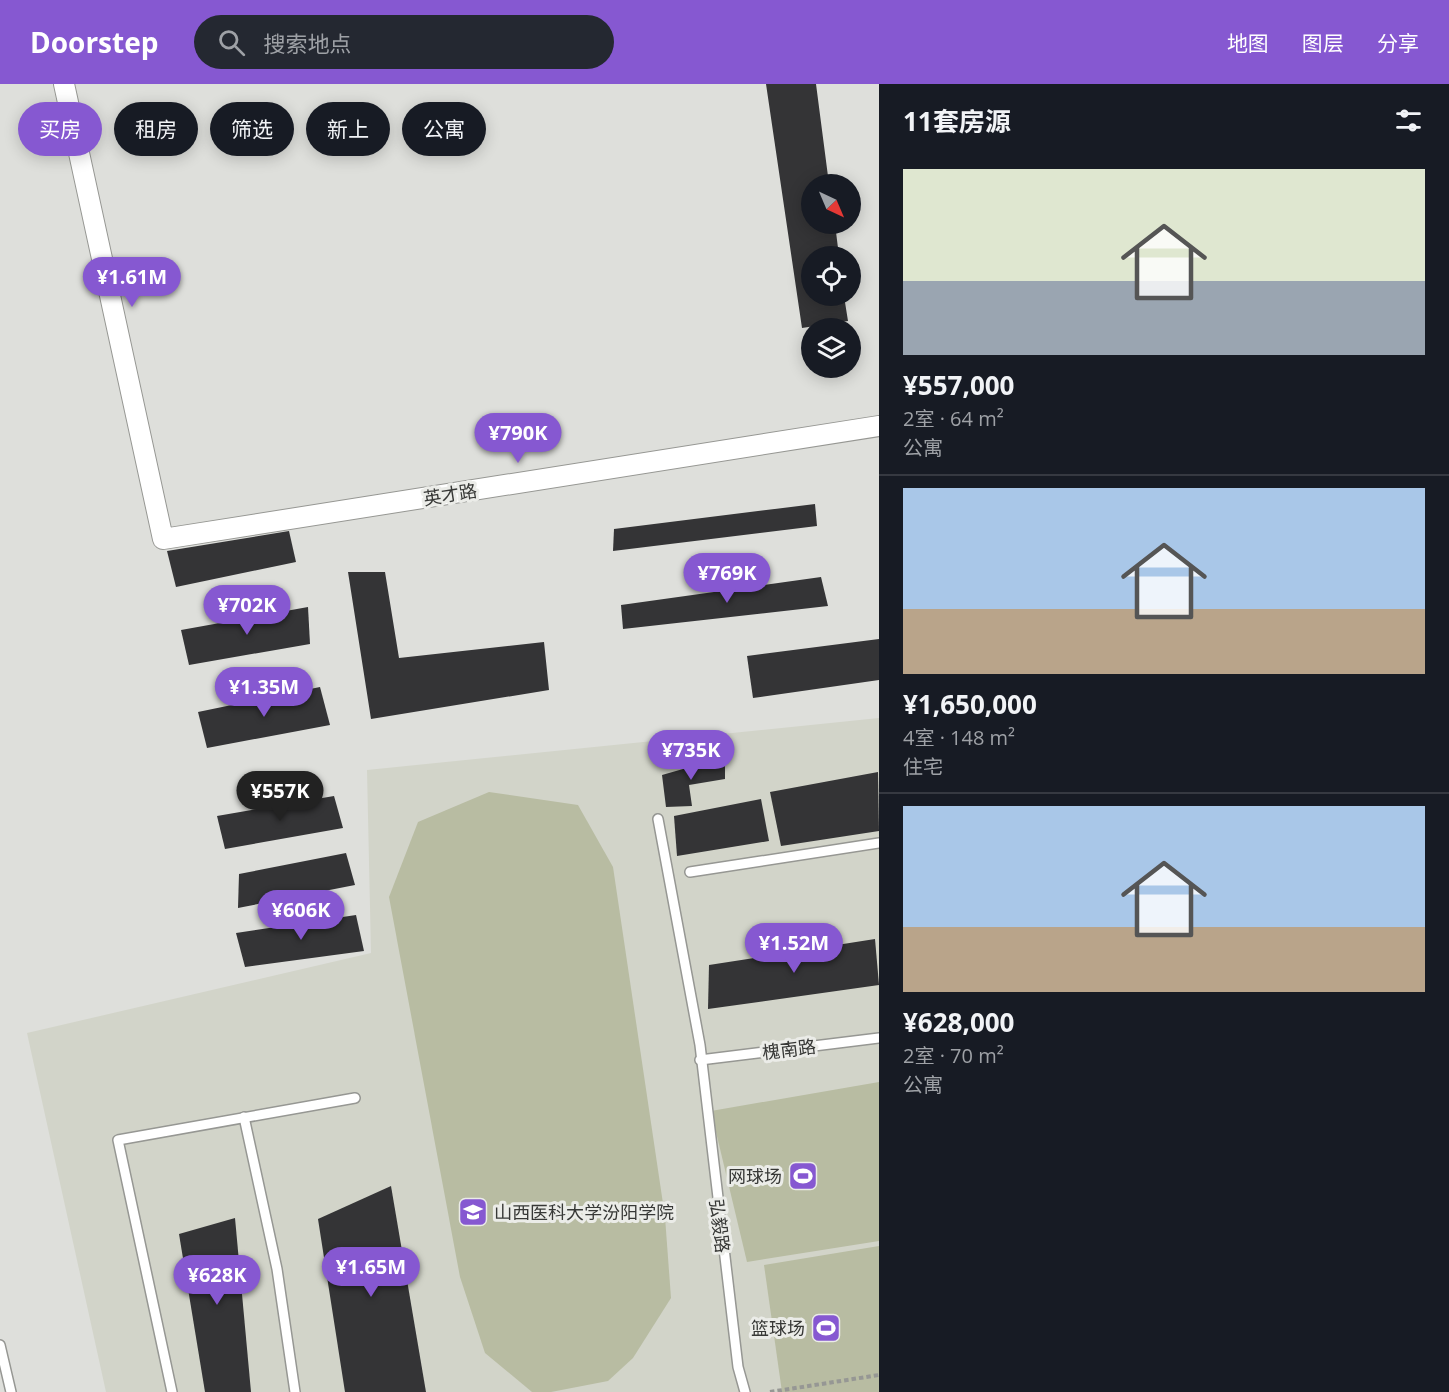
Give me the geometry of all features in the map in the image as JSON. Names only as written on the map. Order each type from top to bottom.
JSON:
[{"type":"street","name":"英才路","points":[[64,84],[163,539],[879,426]]},
{"type":"lane","name":"弘毅路","points":[[658,819],[700,1046],[738,1366],[744,1392]]},
{"type":"lane","points":[[690,872],[879,843]]},
{"type":"lane","name":"槐南路","points":[[700,1060],[879,1038]]},
{"type":"lane","points":[[172,1392],[118,1140],[355,1098]]},
{"type":"lane","points":[[244,1117],[277,1269],[295,1392]]},
{"type":"lane","points":[[0,1344],[11,1392]]},
{"type":"path","points":[[770,1392],[879,1375]]},
{"type":"shaded area","name":"山西医科大学汾阳学院","points":[[879,718],[879,1392],[106,1392],[27,1033],[371,953],[367,770]]},
{"type":"green space","points":[[489,792],[578,805],[613,867],[665,1217],[671,1298],[633,1358],[608,1381],[551,1392],[532,1392],[485,1353],[460,1277],[389,897],[418,822]]},
{"type":"green space","name":"网球场","points":[[879,1082],[879,1241],[747,1262],[711,1111]]},
{"type":"green space","name":"篮球场","points":[[879,1246],[879,1392],[782,1392],[764,1265]]},
{"type":"building","points":[[766,84],[816,84],[828,174],[801,174],[801,234],[836,234],[838,246],[801,246],[801,306],[846,306],[848,318],[801,318],[801,321]]},
{"type":"building","points":[[815,504],[817,526],[613,551],[614,529]]},
{"type":"building","points":[[289,531],[296,562],[176,587],[167,551]]},
{"type":"building","points":[[348,572],[385,572],[399,658],[544,642],[549,690],[371,719]]},
{"type":"building","points":[[821,577],[828,606],[623,629],[621,605]]},
{"type":"building","points":[[308,607],[310,644],[189,665],[181,630]]},
{"type":"building","points":[[879,639],[879,680],[753,698],[747,656]]},
{"type":"building","points":[[320,687],[330,725],[207,748],[198,712]]},
{"type":"building","points":[[725,757],[725,779],[689,785],[692,806],[666,807],[662,775]]},
{"type":"building","points":[[878,772],[879,831],[781,846],[770,792]]},
{"type":"building","points":[[334,796],[343,828],[225,849],[217,816]]},
{"type":"building","points":[[761,799],[769,841],[677,856],[674,816]]},
{"type":"building","points":[[346,853],[355,885],[238,908],[239,874]]},
{"type":"building","points":[[356,915],[364,951],[245,967],[236,933]]},
{"type":"building","points":[[875,939],[879,985],[708,1009],[709,965]]},
{"type":"building","points":[[391,1186],[426,1392],[345,1392],[318,1219]]},
{"type":"building","points":[[235,1218],[251,1392],[205,1392],[179,1234]]},
{"type":"place","name":"网球场","points":[[803,1176]]},
{"type":"place","name":"山西医科大学汾阳学院","points":[[473,1212]]},
{"type":"place","name":"篮球场","points":[[826,1328]]}]
